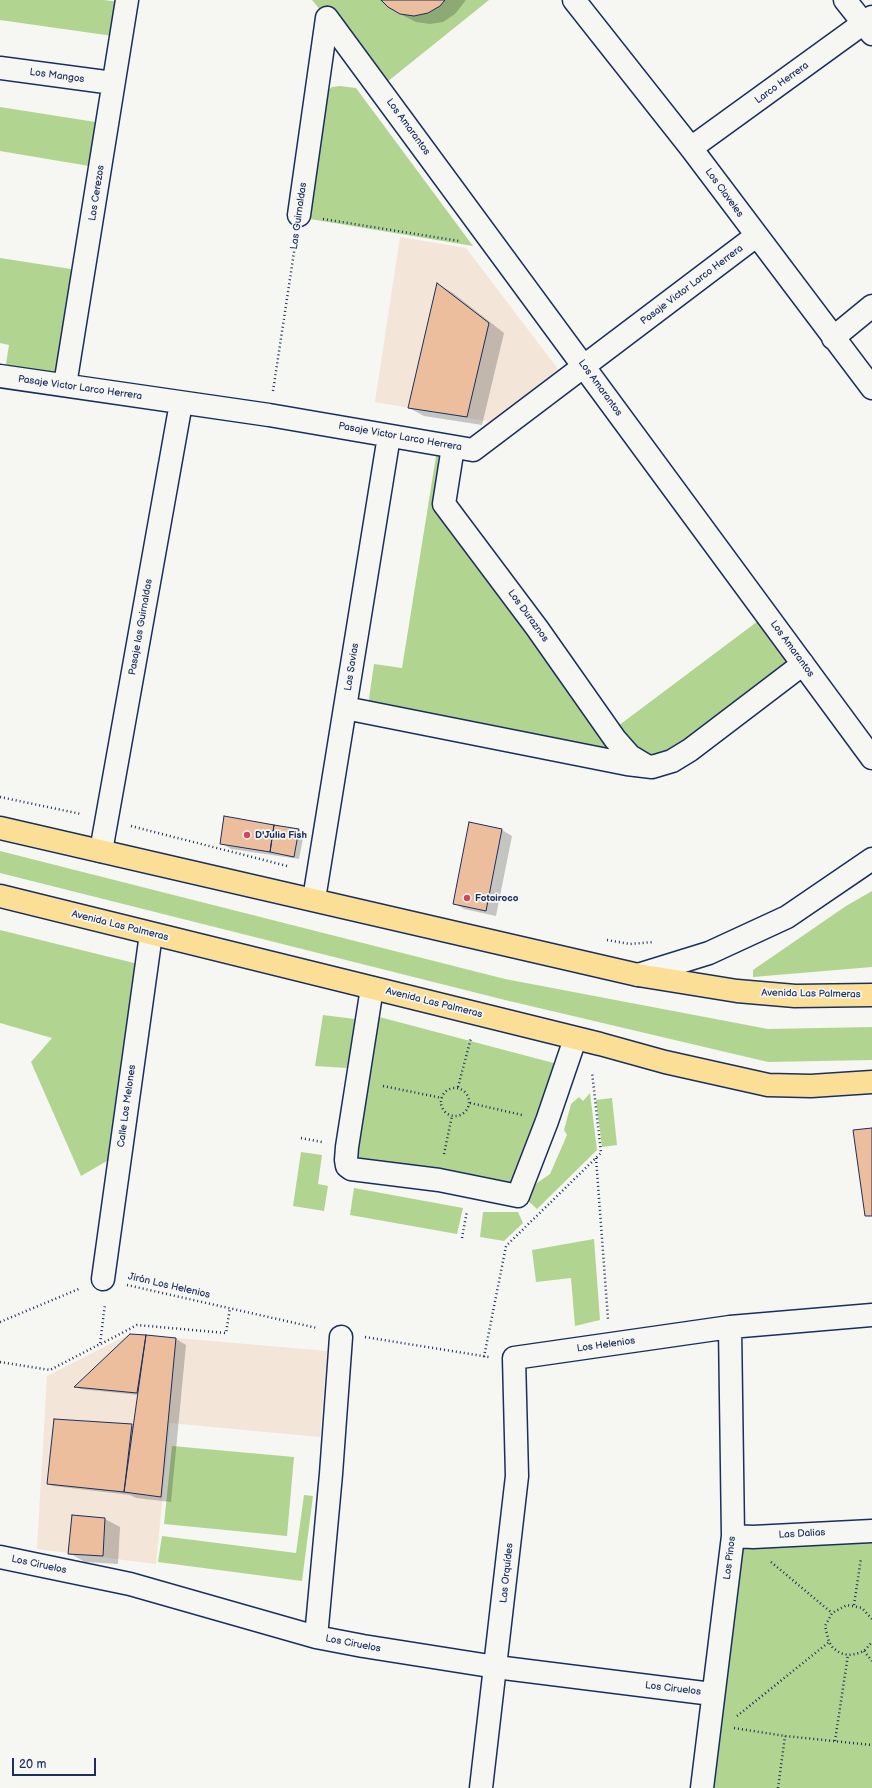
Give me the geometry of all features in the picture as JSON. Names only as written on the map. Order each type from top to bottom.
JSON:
[{"type":"main road","name":"Avenida Las Palmeras","points":[[0,828],[638,974],[737,991],[795,996],[872,995]]},
{"type":"main road","name":"Avenida Las Palmeras","points":[[0,896],[600,1044],[664,1062],[768,1085],[811,1086],[872,1082]]},
{"type":"street","name":"Los Cerezos","points":[[65,385],[127,0]]},
{"type":"street","name":"Los Claveles","points":[[574,0],[691,148],[872,388]]},
{"type":"street","points":[[845,0],[869,25]]},
{"type":"street","name":"Las Guirnaldas","points":[[299,215],[328,18]]},
{"type":"street","name":"Los Amarantos","points":[[328,18],[872,758]]},
{"type":"street","name":"Larco Herrera","points":[[691,148],[869,25]]},
{"type":"street","name":"Los Mangos","points":[[0,68],[113,83]]},
{"type":"street","name":"Pasaje Victor Larco Herrera","points":[[0,376],[269,415],[473,450],[756,236]]},
{"type":"street","points":[[833,338],[872,306]]},
{"type":"street","name":"Pasaje las Guirnaldas","points":[[101,851],[181,403]]},
{"type":"street","name":"Las Savias","points":[[314,899],[389,436]]},
{"type":"street","name":"Los Duraznos","points":[[453,447],[444,504],[537,628],[615,739],[630,756],[652,767]]},
{"type":"street","points":[[345,708],[626,764],[652,767],[672,761],[690,750],[803,664]]},
{"type":"street","points":[[638,974],[709,953],[787,917],[872,859]]},
{"type":"street","name":"Calle Los Melones","points":[[105,1280],[151,934]]},
{"type":"street","points":[[372,988],[359,1080],[347,1147],[347,1166],[351,1169],[439,1180],[518,1196],[547,1121],[575,1039]]},
{"type":"street","name":"Los Helenios","points":[[514,1358],[730,1327],[872,1315]]},
{"type":"street","name":"Los Pinos","points":[[702,1788],[717,1725],[712,1694],[733,1536],[730,1327]]},
{"type":"street","points":[[316,1637],[331,1474],[341,1337]]},
{"type":"street","name":"Las Orquídes","points":[[481,1788],[517,1476],[514,1358]]},
{"type":"street","name":"Las Dalias","points":[[733,1536],[753,1537],[868,1531]]},
{"type":"street","name":"Los Ciruelos","points":[[0,1557],[130,1584],[316,1637],[496,1667],[712,1694]]},
{"type":"path","points":[[299,215],[496,247]]},
{"type":"path","name":"Las Guirnaldas","points":[[269,415],[299,215]]},
{"type":"path","points":[[0,797],[106,820],[318,874]]},
{"type":"path","points":[[601,938],[630,944],[661,941]]},
{"type":"path","points":[[458,1087],[477,1014]]},
{"type":"path","points":[[484,1357],[506,1246],[601,1153],[592,1073],[600,1044]]},
{"type":"path","points":[[359,1080],[442,1098]]},
{"type":"path","points":[[458,1087],[466,1092],[470,1103],[464,1114],[452,1116],[446,1113],[443,1109],[442,1098],[449,1089],[458,1087]]},
{"type":"path","points":[[470,1103],[547,1121]]},
{"type":"path","points":[[439,1180],[452,1116]]},
{"type":"path","points":[[596,1158],[608,1324]]},
{"type":"path","points":[[0,1322],[105,1280],[100,1344]]},
{"type":"path","name":"Jirón Los Helenios","points":[[105,1280],[318,1328]]},
{"type":"path","points":[[0,1362],[50,1370],[137,1325],[226,1333],[230,1308]]},
{"type":"path","points":[[363,1337],[484,1357],[514,1358]]},
{"type":"path","points":[[854,1605],[868,1531]]},
{"type":"path","points":[[764,1557],[832,1613]]},
{"type":"path","points":[[872,1619],[862,1608],[854,1605],[843,1606],[832,1613],[825,1626],[828,1642],[833,1648],[848,1655],[864,1651],[872,1642]]},
{"type":"path","points":[[717,1725],[828,1642]]},
{"type":"path","points":[[864,1651],[872,1661]]},
{"type":"path","points":[[835,1741],[848,1655]]},
{"type":"path","points":[[717,1725],[785,1736],[872,1745]]},
{"type":"path","points":[[778,1788],[785,1736]]},
{"type":"shaded area","points":[[400,237],[466,248],[561,373],[491,422],[375,402]]},
{"type":"shaded area","points":[[130,1334],[327,1351],[320,1437],[170,1423],[156,1564],[37,1549],[47,1376]]},
{"type":"green space","points":[[0,0],[104,0],[126,3],[120,37],[0,20]]},
{"type":"green space","points":[[312,0],[489,0],[382,86]]},
{"type":"green space","points":[[340,86],[356,88],[473,246],[304,218],[323,95],[332,87]]},
{"type":"green space","points":[[0,107],[108,124],[101,168],[0,151]]},
{"type":"green space","points":[[0,258],[84,271],[65,385],[4,377],[9,345],[0,343]]},
{"type":"green space","points":[[438,444],[453,447],[444,504],[610,732],[766,615],[803,664],[672,761],[367,712],[374,664],[402,668]]},
{"type":"green space","points":[[0,851],[505,979],[768,1029],[872,1027],[872,1060],[768,1062],[505,1000],[0,873]]},
{"type":"green space","points":[[872,891],[872,967],[753,977],[753,970],[846,906]]},
{"type":"green space","points":[[0,930],[138,964],[112,1158],[81,1176],[31,1062],[52,1038],[0,1023]]},
{"type":"green space","points":[[368,1014],[565,1066],[518,1196],[346,1160]]},
{"type":"green space","points":[[323,1015],[355,1019],[347,1068],[315,1066]]},
{"type":"green space","points":[[590,1093],[597,1150],[537,1209],[527,1200],[537,1183],[550,1174],[567,1135],[564,1130],[571,1104],[579,1097],[583,1101]]},
{"type":"green space","points":[[612,1098],[617,1145],[602,1147],[596,1100]]},
{"type":"green space","points":[[301,1152],[322,1155],[318,1184],[328,1186],[324,1211],[293,1206]]},
{"type":"green space","points":[[354,1188],[463,1208],[457,1234],[350,1215]]},
{"type":"green space","points":[[483,1212],[518,1212],[523,1223],[504,1241],[480,1237]]},
{"type":"green space","points":[[594,1239],[600,1320],[575,1326],[571,1278],[536,1282],[532,1250]]},
{"type":"green space","points":[[172,1446],[294,1457],[287,1536],[164,1524]]},
{"type":"green space","points":[[304,1495],[313,1496],[302,1581],[158,1562],[162,1536],[296,1553]]},
{"type":"green space","points":[[872,1534],[872,1788],[709,1788],[740,1542]]},
{"type":"building","points":[[381,0],[445,0],[440,6],[428,13],[414,16],[400,14],[388,7]]},
{"type":"building","points":[[437,283],[489,323],[467,417],[408,408]]},
{"type":"building","name":"D'Julia Fish","points":[[224,816],[274,825],[270,852],[220,844]]},
{"type":"building","points":[[469,822],[502,829],[486,911],[453,904]]},
{"type":"building","points":[[274,825],[299,829],[294,857],[270,852]]},
{"type":"building","points":[[872,1128],[872,1216],[865,1216],[853,1130]]},
{"type":"building","points":[[130,1334],[146,1335],[137,1393],[74,1387]]},
{"type":"building","points":[[146,1335],[176,1338],[161,1497],[124,1492]]},
{"type":"building","points":[[54,1419],[132,1424],[124,1492],[47,1484]]},
{"type":"building","points":[[72,1515],[105,1518],[103,1556],[68,1554]]},
{"type":"place","name":"D'Julia Fish","points":[[247,835]]},
{"type":"place","name":"Fotoiroco","points":[[467,898]]}]
